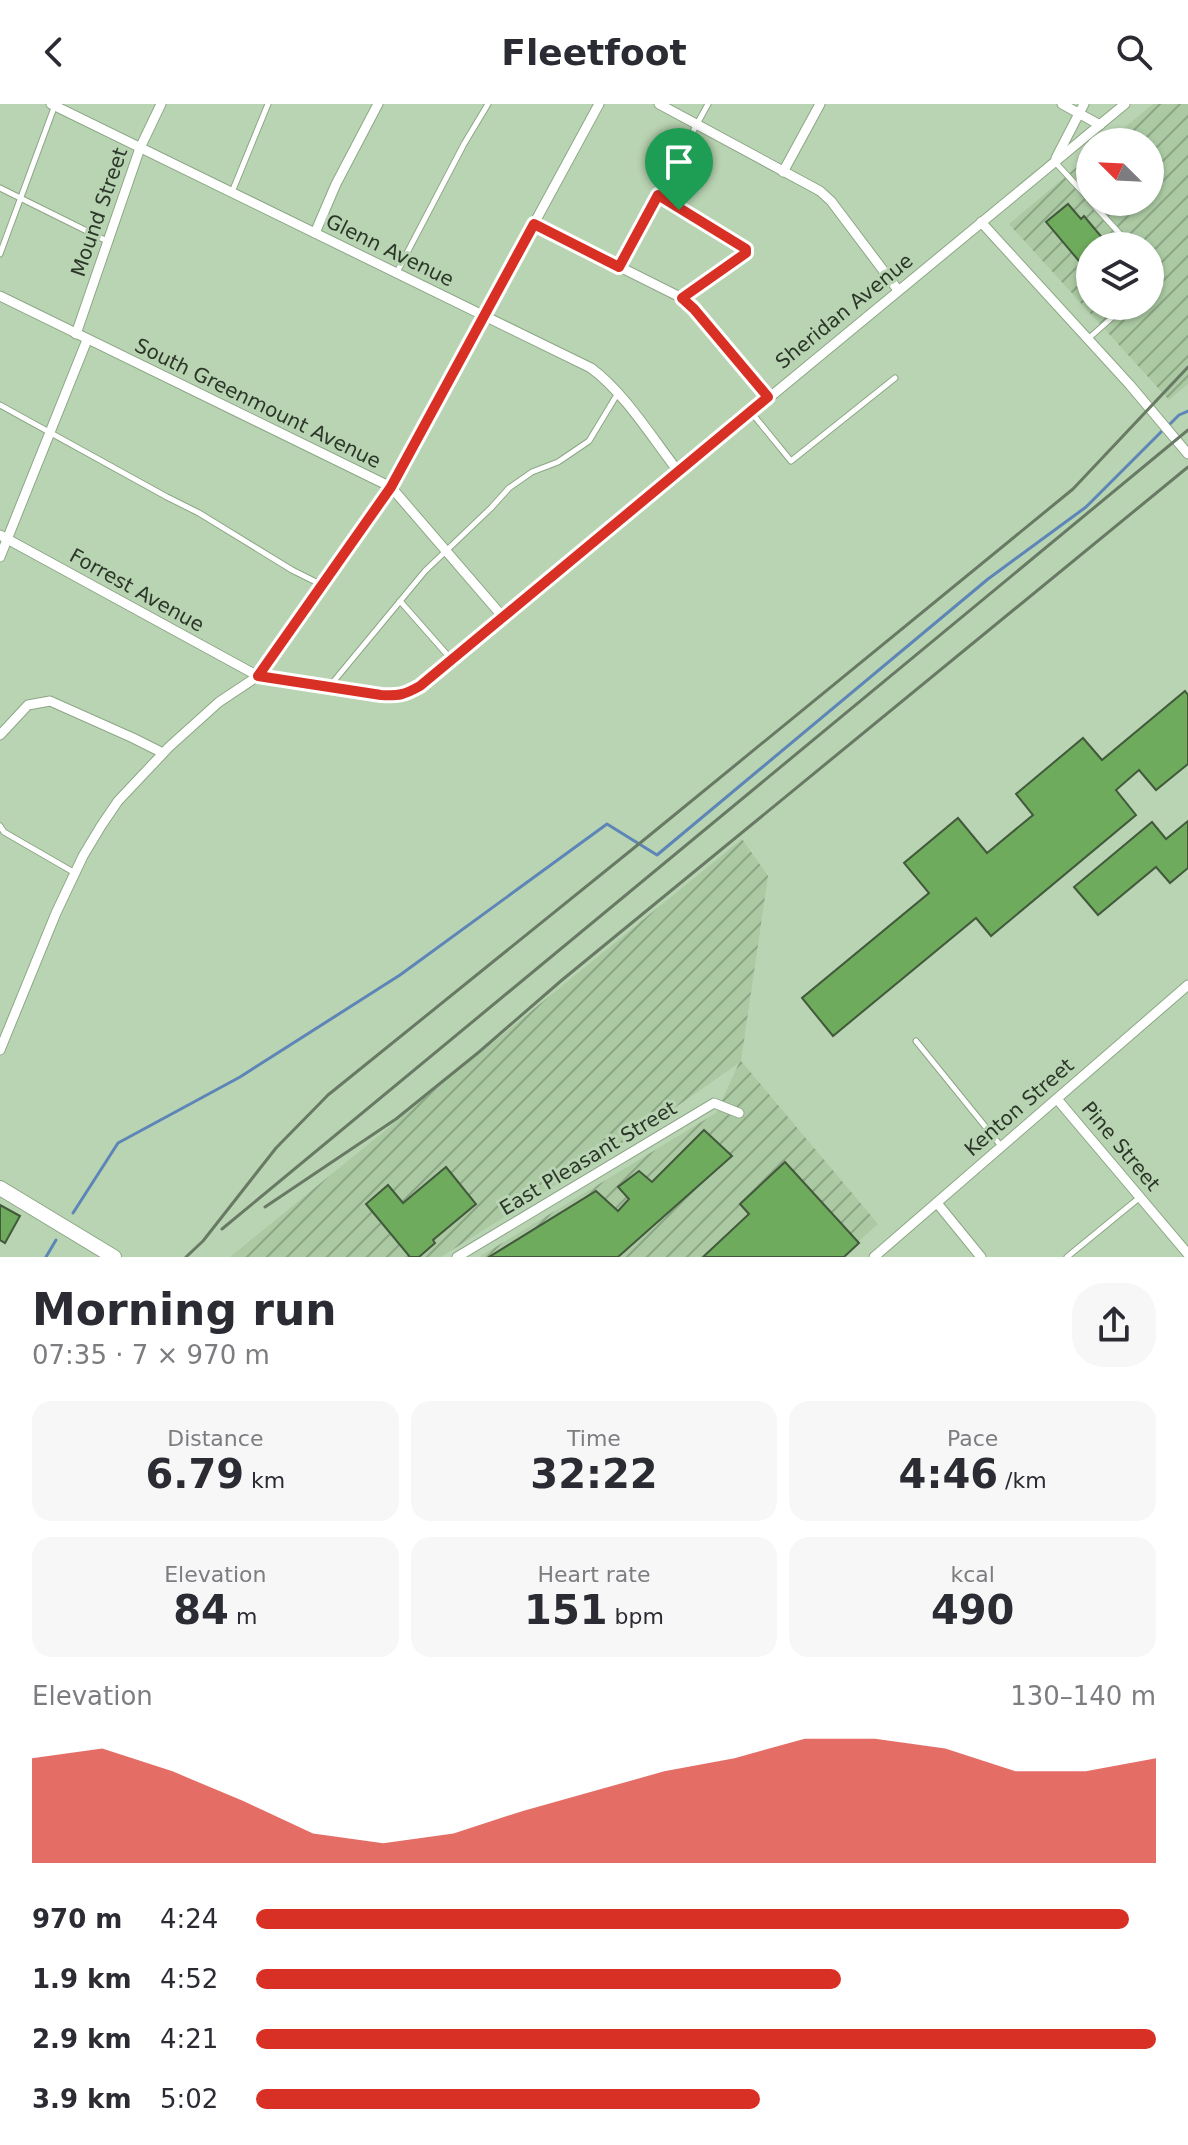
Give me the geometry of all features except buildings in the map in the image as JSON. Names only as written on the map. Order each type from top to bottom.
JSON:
[{"type":"street","name":"Mound Street","points":[[76,334],[140,148],[161,104]]},
{"type":"street","points":[[315,233],[336,184],[378,104]]},
{"type":"street","points":[[0,1050],[56,913],[95,836],[118,801],[163,753],[219,702],[258,676],[391,487],[599,104]]},
{"type":"street","points":[[659,104],[820,191],[831,201],[898,290]]},
{"type":"street","points":[[783,172],[820,104]]},
{"type":"street","points":[[1062,104],[1081,109],[1100,125]]},
{"type":"street","name":"Sheridan Avenue","points":[[258,676],[398,696],[420,686],[1125,104]]},
{"type":"street","name":"Glenn Avenue","points":[[53,105],[591,368],[618,393],[678,471]]},
{"type":"street","points":[[1054,161],[1081,109]]},
{"type":"street","points":[[981,222],[1188,454]]},
{"type":"street","points":[[534,224],[682,298],[768,397]]},
{"type":"street","name":"South Greenmount Avenue","points":[[0,296],[391,487],[503,617]]},
{"type":"street","points":[[0,557],[4,537],[87,340]]},
{"type":"street","name":"Forrest Avenue","points":[[4,537],[258,676]]},
{"type":"street","points":[[0,735],[28,705],[50,701],[163,753]]},
{"type":"street","name":"Kenton Street","points":[[874,1257],[1188,985]]},
{"type":"street","name":"Pine Street","points":[[1057,1099],[1188,1254]]},
{"type":"street","name":"East Pleasant Street","points":[[457,1257],[714,1103],[739,1113]]},
{"type":"street","points":[[0,1188],[114,1257]]},
{"type":"street","points":[[937,1203],[981,1257]]},
{"type":"lane","points":[[232,193],[268,104]]},
{"type":"lane","points":[[397,273],[488,104]]},
{"type":"lane","points":[[619,267],[708,104]]},
{"type":"lane","points":[[0,254],[53,105]]},
{"type":"lane","points":[[1054,161],[1076,185]]},
{"type":"lane","points":[[0,188],[108,242]]},
{"type":"lane","points":[[658,195],[746,249],[746,253],[682,298]]},
{"type":"lane","points":[[1104,216],[1119,232]]},
{"type":"lane","points":[[1088,339],[1109,320]]},
{"type":"lane","points":[[751,411],[791,461],[895,378]]},
{"type":"lane","points":[[329,688],[425,571],[509,488],[532,472],[558,462],[589,441],[618,393]]},
{"type":"lane","points":[[0,405],[199,513],[321,585]]},
{"type":"lane","points":[[400,601],[451,659]]},
{"type":"lane","points":[[0,826],[4,832],[75,873]]},
{"type":"lane","points":[[916,1041],[1002,1146]]},
{"type":"lane","points":[[1067,1257],[1140,1197]]},
{"type":"lane","points":[[1075,1250],[1081,1257]]},
{"type":"shaded area","points":[[1153,104],[1188,104],[1188,384],[1169,400],[1096,320],[1164,320],[1164,232],[1076,232],[1076,298],[1009,224],[1076,168],[1076,216],[1164,216],[1164,128],[1124,128]]},
{"type":"shaded area","points":[[742,839],[768,876],[741,1061],[878,1224],[841,1257],[479,1257],[716,1113],[739,1063],[650,1125],[441,1257],[230,1257]]},
{"type":"waterway","points":[[1169,425],[1188,411]]},
{"type":"waterway","points":[[73,1213],[118,1143],[240,1077],[400,975],[607,824],[657,855],[988,579],[1086,507],[1163,430]]},
{"type":"waterway","points":[[46,1257],[56,1240]]},
{"type":"railway","points":[[186,1257],[203,1241],[276,1148],[328,1095],[1073,489],[1188,367]]},
{"type":"railway","points":[[222,1229],[1188,430]]},
{"type":"railway","points":[[265,1207],[396,1119],[1188,467]]},
{"type":"route","points":[[658,195],[679,210],[746,249],[746,253],[682,298],[768,397],[420,686],[406,694],[381,695],[258,676],[391,487],[534,224],[619,267],[658,195]]}]
